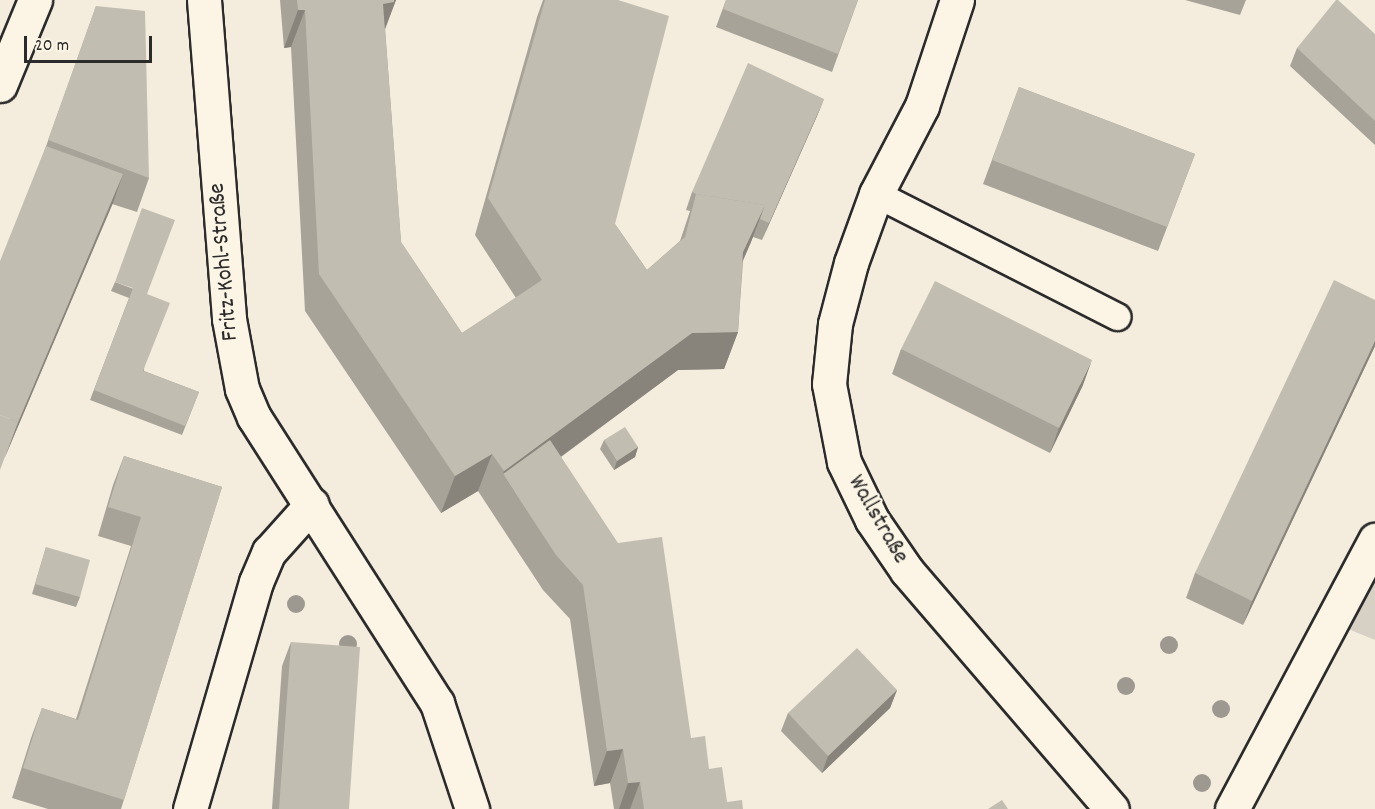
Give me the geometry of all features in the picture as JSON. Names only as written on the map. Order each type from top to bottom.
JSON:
[{"type":"street","points":[[0,85],[34,0]]},
{"type":"street","name":"Fritz-Kohl-Straße","points":[[204,0],[235,363],[254,417],[312,504],[437,703],[472,809]]},
{"type":"street","name":"Wallstraße","points":[[957,0],[921,106],[876,194],[835,324],[829,384],[844,462],[872,520],[908,571],[1112,809]]},
{"type":"street","points":[[190,809],[256,582],[269,552],[312,504]]},
{"type":"street","points":[[1232,809],[1375,540]]},
{"type":"lane","points":[[876,194],[1117,317]]},
{"type":"shaded area","points":[[1375,574],[1375,640],[1348,629]]},
{"type":"building","points":[[297,0],[394,0],[394,2],[383,4],[401,242],[462,333],[542,280],[488,198],[545,0],[618,0],[669,16],[615,224],[647,270],[685,237],[696,194],[765,205],[743,252],[738,332],[692,333],[504,471],[492,454],[455,476],[319,274],[305,10],[298,10]]},
{"type":"building","points":[[726,0],[858,0],[838,54],[723,9]]},
{"type":"building","points":[[1336,0],[1375,34],[1375,121],[1297,48]]},
{"type":"building","points":[[96,6],[145,11],[149,178],[48,140]]},
{"type":"building","points":[[748,63],[824,99],[769,223],[760,219],[765,205],[692,192]]},
{"type":"building","points":[[1019,87],[1195,154],[1167,227],[992,160]]},
{"type":"building","points":[[46,146],[123,174],[16,427],[18,422],[0,415],[0,261]]},
{"type":"building","points":[[142,208],[175,220],[147,294],[170,303],[143,371],[199,392],[185,426],[94,390],[133,288],[115,282]]},
{"type":"building","points":[[1334,280],[1375,300],[1375,341],[1252,601],[1195,573]]},
{"type":"building","points":[[935,281],[1092,360],[1059,428],[901,349]]},
{"type":"building","points":[[0,415],[18,422],[0,470]]},
{"type":"building","points":[[625,427],[638,447],[617,461],[604,440]]},
{"type":"building","points":[[550,440],[618,543],[662,537],[691,738],[705,736],[709,769],[722,767],[727,802],[742,800],[743,809],[644,809],[640,782],[628,783],[623,749],[607,751],[583,585],[556,555],[503,474]]},
{"type":"building","points":[[124,456],[222,487],[124,800],[23,768],[42,708],[78,720],[141,517],[108,507]]},
{"type":"building","points":[[46,547],[90,560],[80,597],[35,584]]},
{"type":"building","points":[[291,642],[360,647],[349,809],[279,809]]},
{"type":"building","points":[[857,648],[897,690],[828,756],[788,713]]},
{"type":"building","points":[[1002,800],[1008,809],[988,809]]}]
